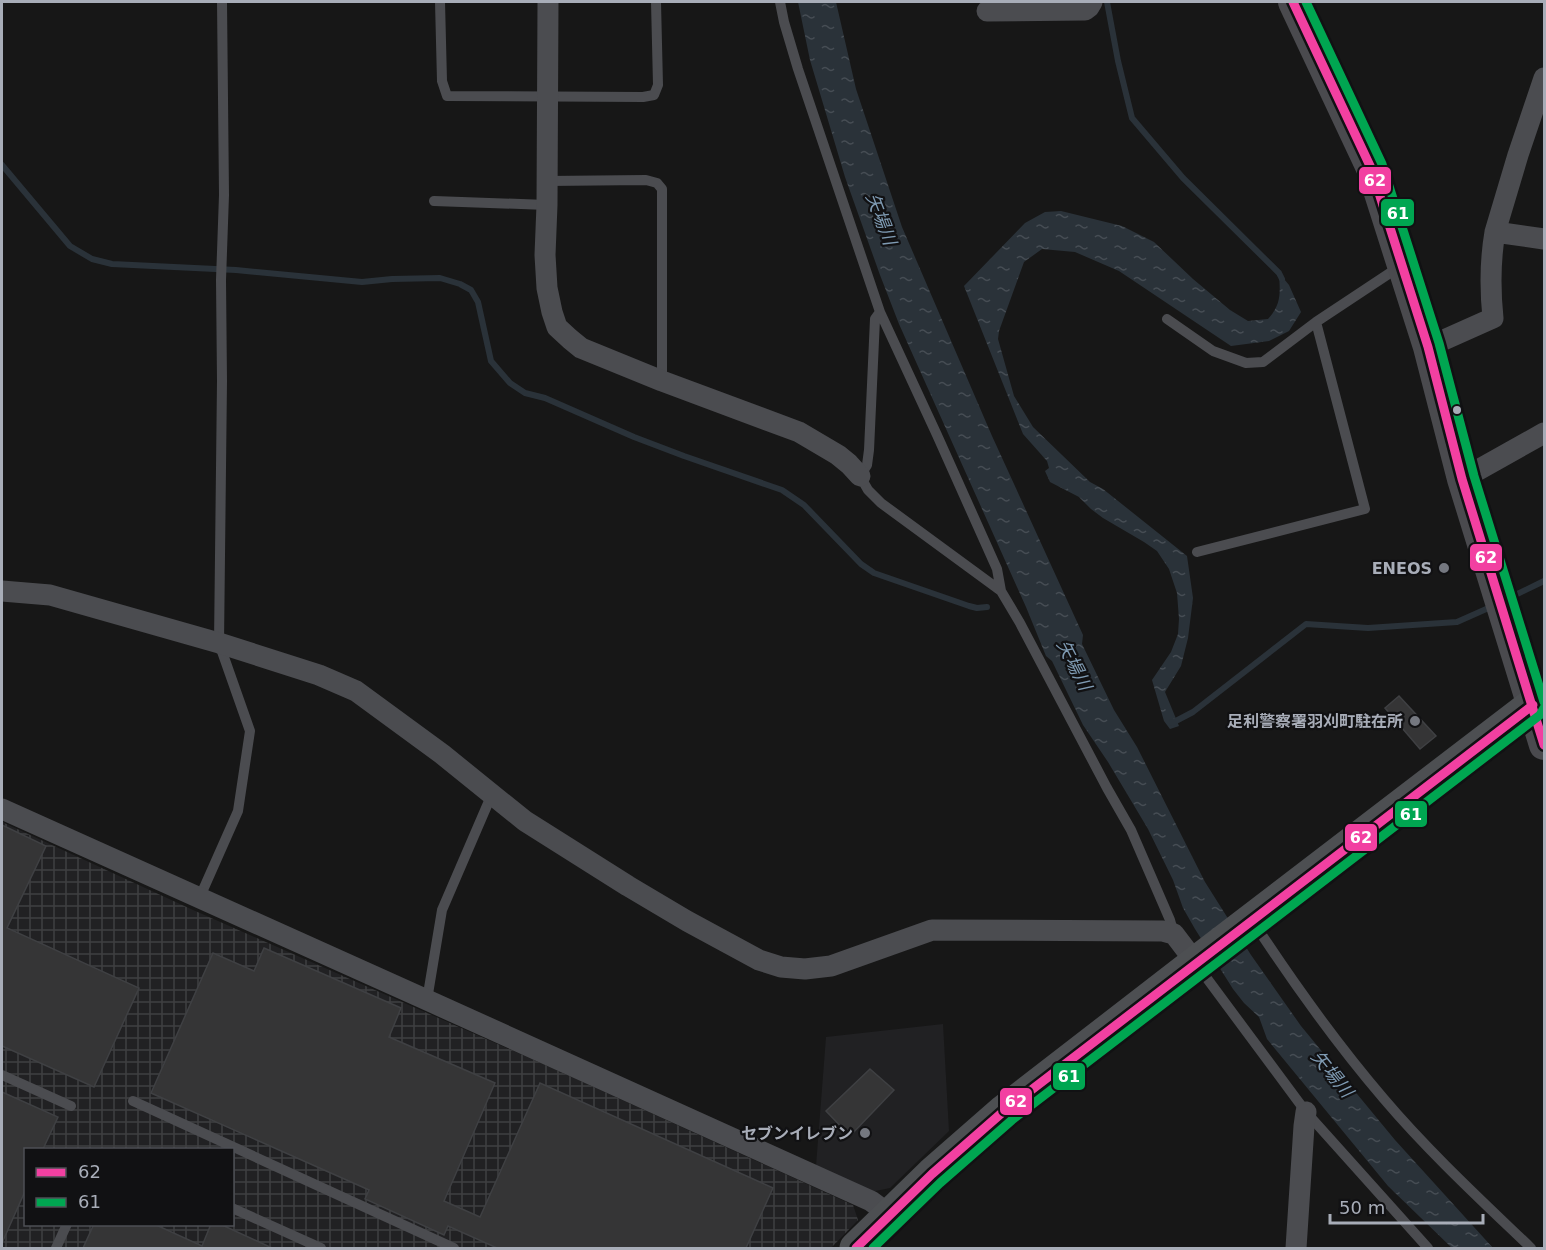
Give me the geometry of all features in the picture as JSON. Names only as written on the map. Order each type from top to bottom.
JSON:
[{"type":"main road","points":[[1293,2],[1371,168],[1428,347],[1462,479],[1539,701],[1545,745]]},
{"type":"main road","points":[[856,1248],[932,1174],[1004,1111],[1539,701]]},
{"type":"street","points":[[548,2],[545,255],[547,288],[557,327],[581,348],[799,432],[838,455],[860,476]]},
{"type":"street","points":[[987,11],[1085,10],[1092,2]]},
{"type":"street","points":[[1428,347],[1493,318],[1490,287],[1495,232],[1518,155],[1545,78]]},
{"type":"street","points":[[1495,232],[1545,238]]},
{"type":"street","points":[[1462,479],[1545,433]]},
{"type":"street","points":[[2,591],[50,595],[219,643],[319,675],[356,691],[442,754],[525,821],[687,921],[759,960],[781,967],[806,969],[831,966],[932,930],[1163,931],[1174,934],[1199,960]]},
{"type":"street","points":[[2,809],[871,1201],[890,1215]]},
{"type":"street","points":[[1296,1248],[1306,1112]]},
{"type":"lane","points":[[199,899],[238,811],[250,730],[219,643],[221,280],[224,195],[222,2]]},
{"type":"lane","points":[[440,2],[442,81],[447,96],[643,97],[654,95],[658,85],[656,2]]},
{"type":"lane","points":[[780,2],[792,50],[880,312],[997,569],[1001,591],[1026,633],[1131,830],[1174,934]]},
{"type":"lane","points":[[547,181],[646,180],[657,183],[662,189],[662,381]]},
{"type":"lane","points":[[434,201],[547,205]]},
{"type":"lane","points":[[1167,319],[1213,351],[1246,363],[1263,362],[1316,322],[1401,265]]},
{"type":"lane","points":[[880,312],[875,319],[869,450],[867,465],[860,476],[868,490],[881,503],[1001,591]]},
{"type":"lane","points":[[1197,552],[1365,508],[1316,322]]},
{"type":"lane","points":[[427,1000],[442,910],[492,794]]},
{"type":"lane","points":[[1250,922],[1298,990],[1384,1099],[1454,1174],[1531,1248]]},
{"type":"lane","points":[[1199,960],[1306,1112],[1428,1248]]},
{"type":"lane","points":[[2,1074],[72,1106]]},
{"type":"lane","points":[[133,1101],[454,1248]]},
{"type":"lane","points":[[234,1210],[321,1248]]},
{"type":"lane","points":[[56,1248],[66,1226]]},
{"type":"shaded area","points":[[2,822],[193,910],[543,1064],[853,1205],[858,1220],[831,1248],[2,1248]]},
{"type":"shaded area","points":[[943,1024],[949,1131],[890,1188],[871,1192],[816,1166],[826,1037]]},
{"type":"water","name":"矢場川","points":[[798,2],[836,2],[856,89],[902,227],[992,436],[1083,635],[1082,644],[1114,710],[1137,747],[1205,882],[1251,955],[1301,1026],[1395,1140],[1493,1248],[1452,1248],[1388,1186],[1267,1039],[1259,1017],[1233,989],[1183,908],[1173,880],[1148,829],[1083,725],[1052,661],[1046,656],[899,324],[845,177],[810,60]]},
{"type":"water","points":[[1061,211],[1122,226],[1154,242],[1193,279],[1230,310],[1248,321],[1268,319],[1273,313],[1279,298],[1279,273],[1289,285],[1301,312],[1289,331],[1269,341],[1231,346],[1119,271],[1075,252],[1042,249],[1024,262],[999,331],[998,339],[1014,396],[1033,427],[1090,482],[1103,489],[1187,556],[1193,598],[1188,638],[1181,666],[1165,692],[1179,726],[1170,729],[1164,721],[1152,680],[1171,652],[1178,634],[1177,593],[1169,569],[1157,551],[1103,518],[1079,497],[1050,482],[1045,471],[1049,468],[1047,461],[1023,434],[964,286],[1025,223],[1045,212]]},
{"type":"building","name":"足利警察署羽刈町駐在所","points":[[1399,696],[1436,736],[1420,749],[1385,708]]},
{"type":"building","points":[[2,825],[46,846],[7,928],[139,988],[94,1087],[2,1046]]},
{"type":"building","points":[[264,948],[401,1008],[389,1037],[495,1083],[444,1201],[480,1217],[540,1083],[773,1188],[746,1248],[497,1248],[448,1226],[444,1235],[365,1199],[369,1190],[151,1093],[213,953],[254,971]]},
{"type":"building","points":[[870,1069],[894,1090],[850,1136],[826,1111]]},
{"type":"building","points":[[2,1092],[58,1117],[43,1148],[24,1148],[24,1194],[2,1243]]},
{"type":"building","points":[[93,1226],[158,1226],[202,1246],[210,1226],[224,1226],[272,1248],[83,1248]]},
{"type":"waterway","points":[[1107,2],[1132,118],[1183,178],[1279,273],[1282,279]]},
{"type":"waterway","points":[[2,165],[70,246],[92,259],[112,264],[236,270],[362,282],[440,278],[460,284],[471,290],[478,302],[491,361],[510,383],[525,393],[545,398],[684,456],[782,490],[804,505],[861,564],[874,573],[969,606],[987,607]]},
{"type":"waterway","points":[[1507,599],[1544,581]]},
{"type":"waterway","points":[[1172,722],[1193,712],[1306,624],[1368,628],[1457,622],[1493,606]]},
{"type":"transit line","name":"62","points":[[1293,2],[1371,168],[1428,347],[1462,479],[1544,745]]},
{"type":"transit line","name":"61","points":[[1306,2],[1382,164],[1439,343],[1474,476],[1544,702]]},
{"type":"transit line","name":"62","points":[[856,1248],[932,1174],[1004,1111],[1533,705]]},
{"type":"transit line","name":"61","points":[[873,1248],[940,1183],[1012,1120],[1540,715],[1544,708]]},
{"type":"place","name":"ENEOS","points":[[1444,568]]},
{"type":"place","name":"足利警察署羽刈町駐在所","points":[[1415,721]]},
{"type":"place","name":"セブンイレブン","points":[[865,1133]]}]
